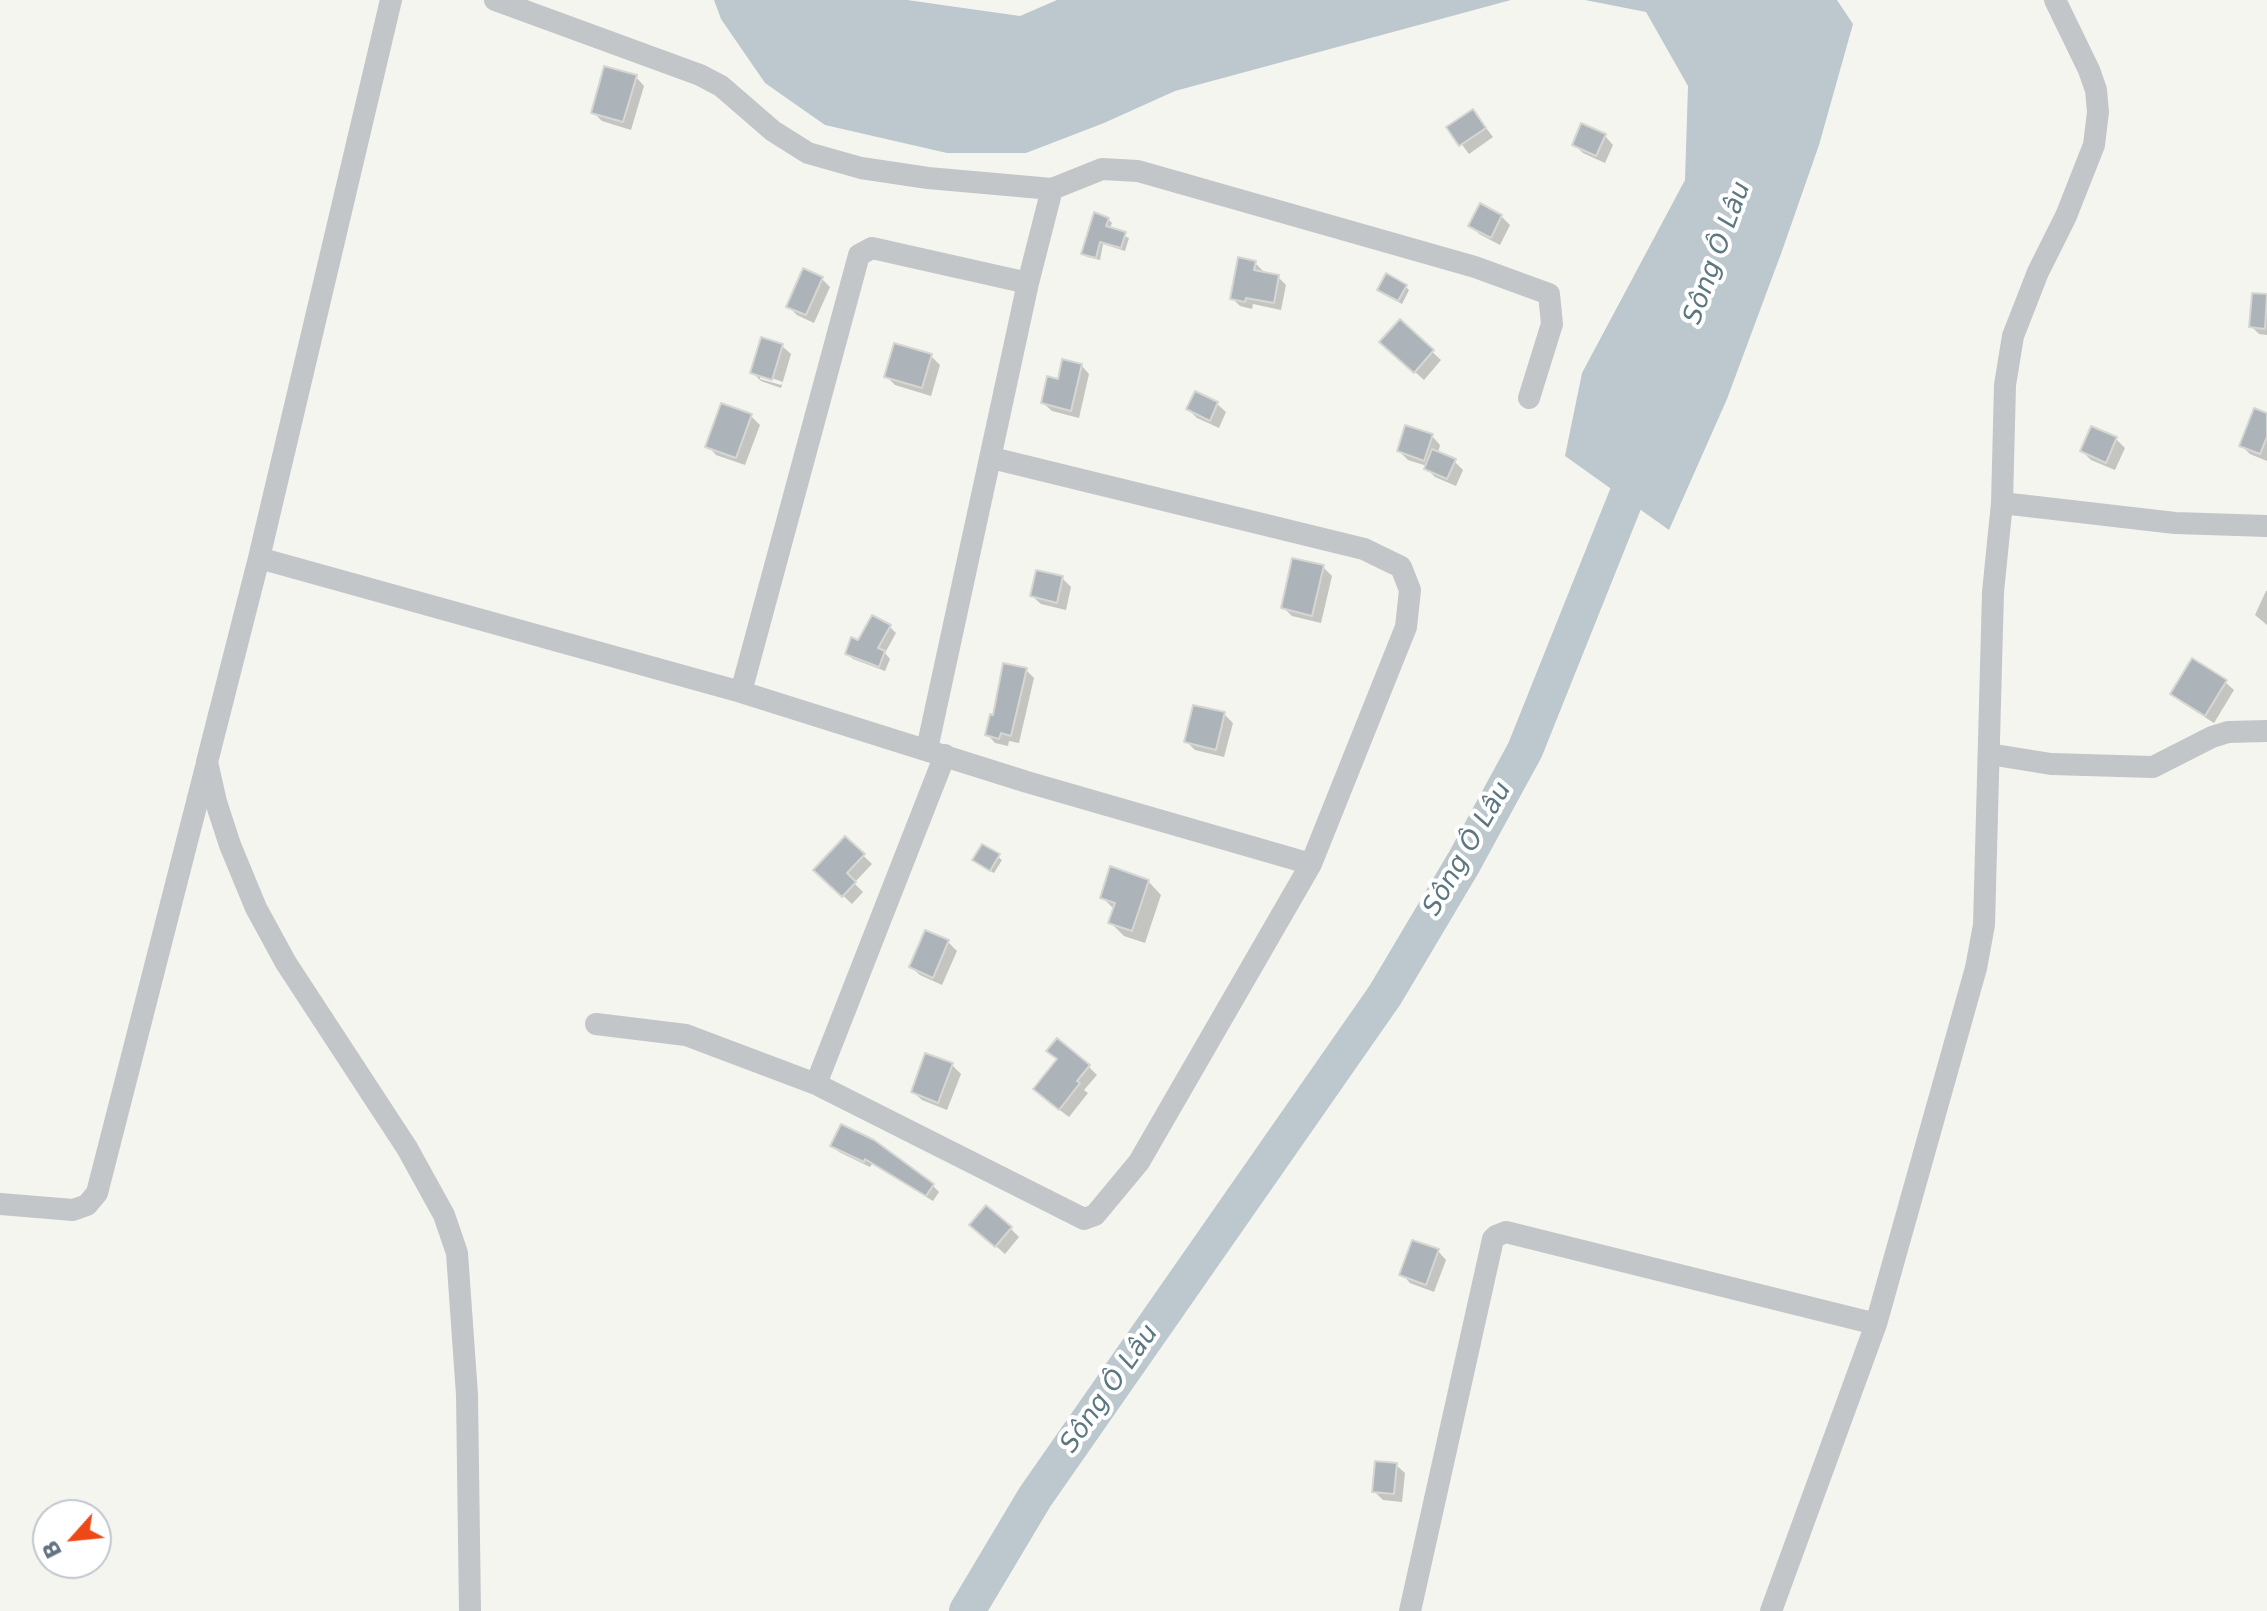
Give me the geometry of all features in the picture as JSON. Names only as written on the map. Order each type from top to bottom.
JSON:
[{"type":"street","points":[[0,1204],[73,1210],[87,1205],[97,1193],[259,558],[391,0]]},
{"type":"street","points":[[495,0],[700,75],[721,86],[773,131],[808,153],[861,168],[1052,189],[1102,169],[1138,171],[1475,267],[1549,294],[1552,324],[1529,398]]},
{"type":"street","points":[[1771,1611],[1876,1324],[1976,968],[1984,925],[1993,592],[2002,503],[2005,385],[2013,336],[2094,145],[2098,112],[2096,90],[2089,70],[2055,0]]},
{"type":"street","points":[[816,1084],[936,752],[1028,283],[1052,189]]},
{"type":"street","points":[[741,692],[859,255],[872,248],[1028,283]]},
{"type":"street","points":[[596,1024],[686,1035],[816,1084],[1084,1219],[1092,1217],[1139,1162],[1311,864],[1406,627],[1410,590],[1401,567],[1364,549],[992,458]]},
{"type":"street","points":[[2002,503],[2175,523],[2267,526]]},
{"type":"street","points":[[259,558],[741,692],[1027,782],[1311,864]]},
{"type":"street","points":[[1989,754],[2051,764],[2153,767],[2212,737],[2239,730],[2267,731]]},
{"type":"street","points":[[207,762],[230,845],[256,908],[286,963],[407,1148],[444,1215],[457,1253],[467,1395],[470,1611]]},
{"type":"street","points":[[1410,1611],[1496,1236],[1506,1232],[1876,1324]]},
{"type":"water","points":[[714,0],[907,0],[1020,16],[1057,0],[1511,0],[1175,91],[1026,153],[947,153],[825,125],[765,83],[721,19]]},
{"type":"water","points":[[1585,0],[1837,0],[1853,24],[1819,145],[1782,251],[1727,399],[1669,530],[1565,456],[1582,373],[1685,180],[1688,86],[1646,12]]},
{"type":"building","points":[[604,66],[637,75],[623,122],[591,113]]},
{"type":"building","points":[[1473,109],[1486,128],[1459,146],[1446,127]]},
{"type":"building","points":[[1581,123],[1606,134],[1596,156],[1572,145]]},
{"type":"building","points":[[1480,203],[1502,215],[1491,238],[1468,226]]},
{"type":"building","points":[[1094,212],[1109,218],[1106,226],[1126,232],[1121,248],[1100,242],[1096,258],[1081,254]]},
{"type":"building","points":[[1238,257],[1256,261],[1254,270],[1279,275],[1274,303],[1246,298],[1245,302],[1230,299]]},
{"type":"building","points":[[803,268],[823,277],[806,315],[786,307]]},
{"type":"building","points":[[1386,273],[1407,285],[1398,301],[1377,290]]},
{"type":"building","points":[[2252,293],[2267,294],[2265,329],[2249,327]]},
{"type":"building","points":[[1400,319],[1434,350],[1414,373],[1379,342]]},
{"type":"building","points":[[761,337],[783,344],[772,380],[750,373]]},
{"type":"building","points":[[894,343],[932,354],[922,388],[884,377]]},
{"type":"building","points":[[1062,359],[1082,364],[1071,411],[1041,403],[1047,376],[1058,379]]},
{"type":"building","points":[[1195,391],[1218,402],[1210,421],[1186,409]]},
{"type":"building","points":[[721,403],[752,414],[736,458],[705,447]]},
{"type":"building","points":[[2254,408],[2267,413],[2267,437],[2260,454],[2239,446]]},
{"type":"building","points":[[1405,425],[1433,434],[1424,461],[1397,451]]},
{"type":"building","points":[[2091,426],[2117,437],[2106,463],[2080,451]]},
{"type":"building","points":[[1432,449],[1456,459],[1447,479],[1424,469]]},
{"type":"building","points":[[1292,558],[1324,565],[1312,616],[1281,608]]},
{"type":"building","points":[[1036,570],[1063,576],[1057,603],[1030,596]]},
{"type":"building","points":[[872,615],[891,625],[878,648],[885,651],[879,667],[845,654],[851,637],[858,640]]},
{"type":"building","points":[[2192,658],[2227,680],[2205,716],[2170,694]]},
{"type":"building","points":[[1003,663],[1027,668],[1011,736],[1001,733],[999,739],[985,735],[990,714],[993,715]]},
{"type":"building","points":[[1193,705],[1225,712],[1216,750],[1184,742]]},
{"type":"building","points":[[845,836],[865,854],[847,873],[856,882],[842,897],[813,870]]},
{"type":"building","points":[[982,844],[1000,854],[990,871],[972,860]]},
{"type":"building","points":[[1110,866],[1149,880],[1132,931],[1108,923],[1115,903],[1100,898]]},
{"type":"building","points":[[925,930],[949,940],[933,978],[909,967]]},
{"type":"building","points":[[1057,1038],[1090,1065],[1059,1110],[1033,1089],[1057,1059],[1046,1051]]},
{"type":"building","points":[[925,1053],[953,1063],[938,1103],[911,1092]]},
{"type":"building","points":[[841,1124],[874,1140],[934,1184],[926,1196],[865,1159],[864,1162],[830,1146]]},
{"type":"building","points":[[986,1205],[1012,1227],[995,1247],[969,1225]]},
{"type":"building","points":[[1412,1240],[1439,1249],[1426,1285],[1399,1275]]},
{"type":"building","points":[[1375,1461],[1397,1463],[1394,1494],[1372,1492]]},
{"type":"waterway","name":"Sông Ô Lâu","points":[[967,1611],[1035,1497],[1385,995],[1464,862],[1525,750],[1644,453]]}]
